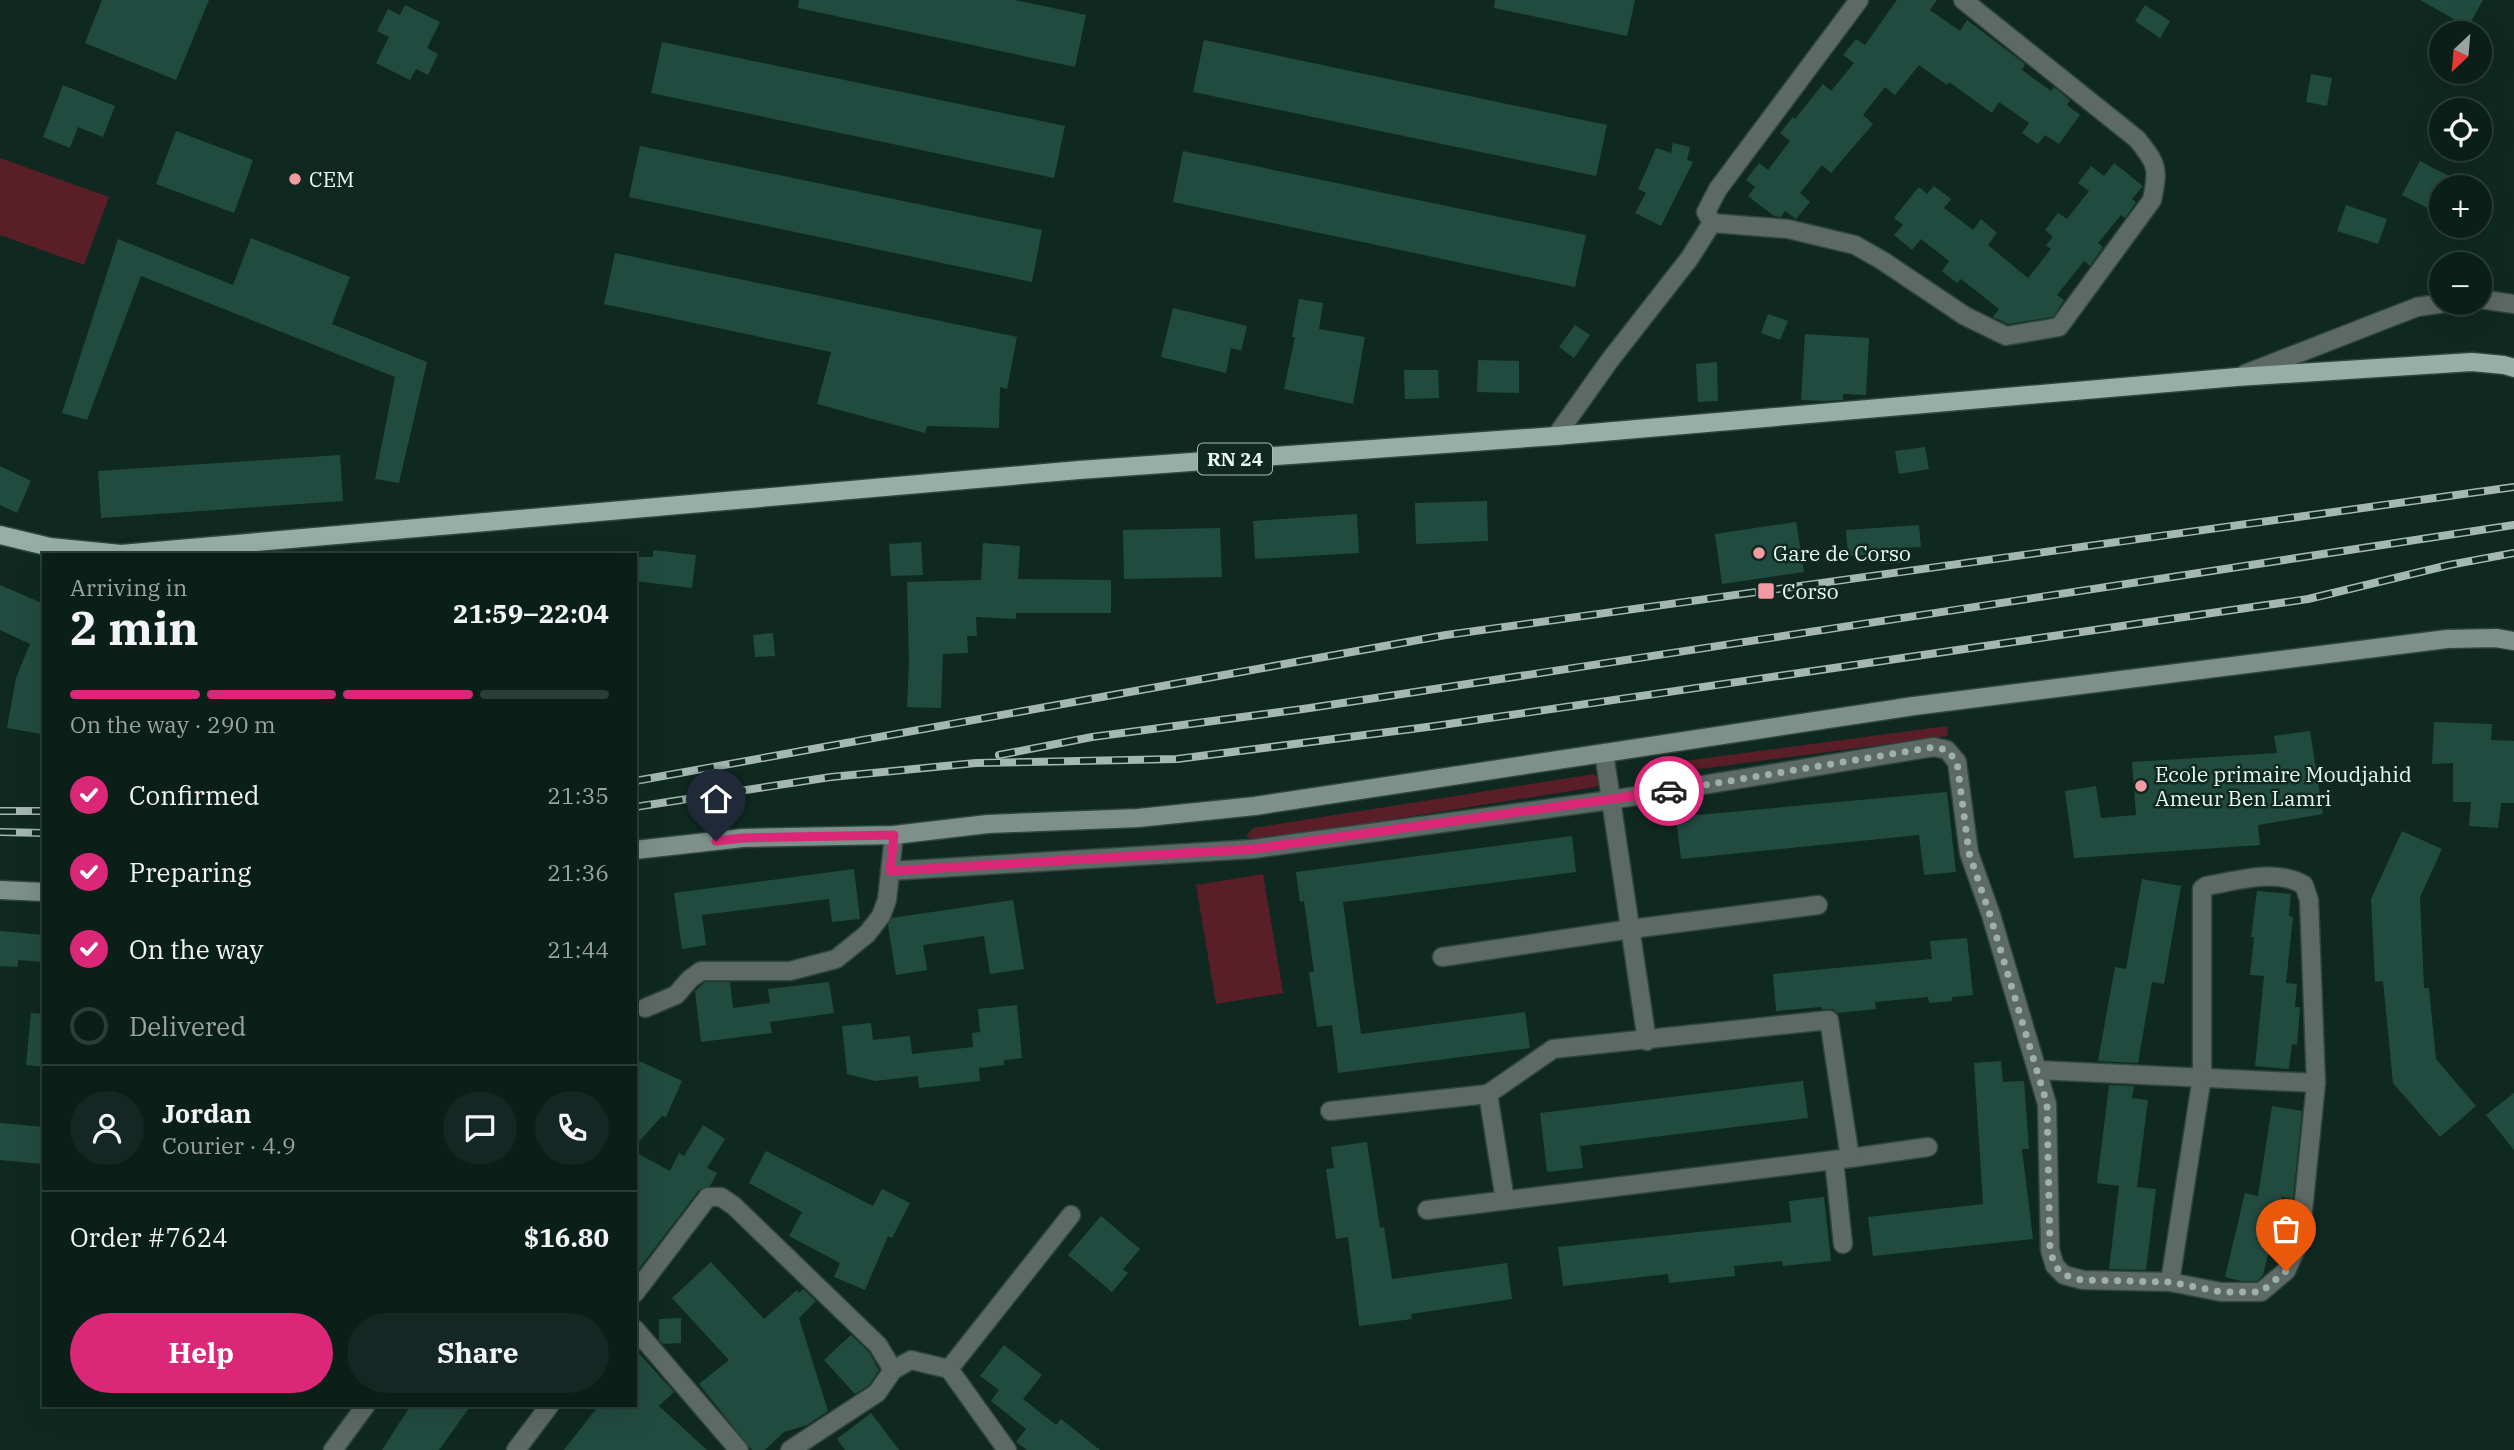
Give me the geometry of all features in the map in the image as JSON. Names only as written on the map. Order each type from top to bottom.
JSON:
[{"type":"main road","name":"RN 24","points":[[145,553],[290,547],[1079,470],[1556,436],[2237,377],[2472,362],[2504,365],[2514,369]]},
{"type":"main road","name":"RN 24","points":[[0,535],[50,547],[111,553]]},
{"type":"street","points":[[1712,223],[1706,212],[1718,189],[1859,0]]},
{"type":"street","points":[[1712,223],[1788,229],[1855,245],[1965,316],[2007,336],[2059,327],[2152,200],[2157,177],[2152,159],[2137,139],[1964,0]]},
{"type":"street","points":[[1556,436],[1610,360],[1689,259],[1712,223]]},
{"type":"street","points":[[2492,301],[2514,304]]},
{"type":"street","points":[[2237,377],[2417,307],[2429,305]]},
{"type":"street","points":[[637,850],[743,838],[894,835],[988,824],[1138,818],[1255,806],[1914,706],[2447,639],[2496,638],[2514,641]]},
{"type":"street","points":[[890,871],[1253,849],[1611,800],[1934,747],[1947,750],[1957,762],[1969,853],[2047,1104],[2050,1250],[2055,1266],[2064,1275],[2082,1280],[2170,1282],[2221,1292],[2261,1292],[2286,1271],[2300,1240],[2316,1083],[2309,900],[2304,885],[2293,878],[2275,876],[2206,886],[2203,889],[2202,1077],[2170,1282]]},
{"type":"street","points":[[1604,753],[1647,1041]]},
{"type":"street","points":[[645,1008],[676,995],[701,971],[790,971],[836,959],[867,934],[881,916],[887,900],[894,835]]},
{"type":"street","points":[[0,890],[42,892]]},
{"type":"street","points":[[1442,957],[1818,905]]},
{"type":"street","points":[[1330,1111],[1488,1094],[1553,1049],[1829,1020],[1842,1159],[1843,1244]]},
{"type":"street","points":[[2037,1070],[2316,1083]]},
{"type":"street","points":[[1488,1094],[1505,1200]]},
{"type":"street","points":[[1427,1210],[1928,1147]]},
{"type":"street","points":[[637,1290],[708,1197],[721,1197],[734,1206],[878,1345],[893,1370]]},
{"type":"street","points":[[948,1369],[1071,1215]]},
{"type":"street","points":[[637,1331],[739,1450]]},
{"type":"street","points":[[790,1450],[877,1393],[893,1370],[911,1360],[948,1369],[1007,1450]]},
{"type":"street","points":[[333,1450],[365,1407]]},
{"type":"street","points":[[516,1450],[548,1407]]},
{"type":"shaded area","points":[[0,158],[109,197],[84,265],[0,235]]},
{"type":"shaded area","points":[[1947,726],[1948,736],[1654,775],[1649,770],[1653,765]]},
{"type":"shaded area","points":[[1594,774],[1600,779],[1600,784],[1596,787],[1255,841],[1246,836],[1253,828]]},
{"type":"shaded area","points":[[1263,874],[1283,993],[1216,1004],[1196,885]]},
{"type":"building","points":[[102,0],[209,0],[176,80],[85,43]]},
{"type":"building","points":[[799,0],[1015,0],[1086,15],[1075,67],[798,8]]},
{"type":"building","points":[[1495,0],[1635,0],[1627,36],[1494,8]]},
{"type":"building","points":[[1897,0],[1937,0],[1930,10],[1960,31],[1967,20],[2025,64],[2022,70],[2051,91],[2054,87],[2070,100],[2067,105],[2080,115],[2059,144],[2045,135],[2038,144],[2022,133],[2029,123],[1999,102],[1992,113],[1949,82],[1947,85],[1919,65],[1895,95],[1885,87],[1863,115],[1873,124],[1831,173],[1822,165],[1800,193],[1810,202],[1796,219],[1785,211],[1781,217],[1774,216],[1748,196],[1755,187],[1746,180],[1759,163],[1768,170],[1790,141],[1780,133],[1823,84],[1831,91],[1854,63],[1843,55],[1856,39],[1865,45]]},
{"type":"building","points":[[2420,0],[2483,0],[2471,21],[2457,21]]},
{"type":"building","points":[[405,5],[440,22],[427,48],[438,54],[428,75],[416,69],[410,80],[376,63],[389,37],[377,31],[388,9],[400,15]]},
{"type":"building","points":[[2145,5],[2170,21],[2160,38],[2135,21]]},
{"type":"building","points":[[1204,40],[1607,125],[1596,176],[1193,92]]},
{"type":"building","points":[[662,42],[1065,126],[1054,178],[651,93]]},
{"type":"building","points":[[2311,74],[2332,78],[2327,106],[2306,102]]},
{"type":"building","points":[[63,85],[115,106],[103,137],[78,127],[70,148],[43,137]]},
{"type":"building","points":[[176,131],[253,160],[234,213],[156,184]]},
{"type":"building","points":[[1673,143],[1690,147],[1687,160],[1693,162],[1661,226],[1635,213],[1646,193],[1638,189],[1656,148],[1671,153]]},
{"type":"building","points":[[640,146],[1042,230],[1032,282],[629,197]]},
{"type":"building","points":[[1183,151],[1586,235],[1575,287],[1173,202]]},
{"type":"building","points":[[2420,161],[2447,175],[2429,175],[2429,209],[2402,195]]},
{"type":"building","points":[[2114,163],[2143,186],[2132,199],[2136,202],[2125,218],[2121,215],[2098,243],[2103,247],[2090,266],[2084,261],[2057,295],[2064,300],[2053,317],[2008,324],[1993,317],[1999,309],[1961,279],[1957,283],[1942,271],[1949,261],[1921,239],[1912,250],[1894,235],[1903,225],[1894,218],[1913,194],[1919,187],[1927,194],[1934,186],[1951,199],[1944,208],[1973,230],[1981,219],[1997,233],[1988,245],[2028,278],[2051,249],[2046,245],[2053,237],[2045,230],[2058,213],[2067,219],[2089,191],[2078,183],[2091,166],[2104,176]]},
{"type":"building","points":[[2346,205],[2387,219],[2378,244],[2337,231]]},
{"type":"building","points":[[251,238],[350,277],[332,324],[427,362],[399,483],[375,479],[395,377],[141,276],[87,420],[62,413],[118,239],[233,285]]},
{"type":"building","points":[[615,253],[1017,337],[1007,389],[1000,387],[999,428],[927,426],[925,433],[817,404],[831,352],[604,304]]},
{"type":"building","points":[[1299,299],[1323,303],[1319,329],[1365,337],[1353,404],[1284,389],[1295,337],[1292,337]]},
{"type":"building","points":[[1173,308],[1247,326],[1241,351],[1231,348],[1226,373],[1161,357]]},
{"type":"building","points":[[1768,314],[1788,321],[1780,340],[1761,333]]},
{"type":"building","points":[[1575,325],[1590,335],[1574,358],[1559,347]]},
{"type":"building","points":[[1805,334],[1869,338],[1866,395],[1843,394],[1843,400],[1801,400]]},
{"type":"building","points":[[1478,360],[1519,361],[1519,393],[1477,392]]},
{"type":"building","points":[[1717,362],[1718,401],[1698,402],[1696,364]]},
{"type":"building","points":[[1404,370],[1438,370],[1439,398],[1405,399]]},
{"type":"building","points":[[1925,447],[1929,469],[1899,474],[1895,451]]},
{"type":"building","points":[[340,455],[343,501],[101,518],[98,471]]},
{"type":"building","points":[[0,466],[31,481],[17,513],[0,505]]},
{"type":"building","points":[[1487,501],[1488,541],[1416,544],[1415,503]]},
{"type":"building","points":[[1357,514],[1359,553],[1255,559],[1253,521]]},
{"type":"building","name":"Gare de Corso","points":[[1796,522],[1804,572],[1722,584],[1715,534]]},
{"type":"building","points":[[1919,525],[1921,547],[1900,548],[1900,563],[1882,564],[1881,554],[1848,556],[1846,530]]},
{"type":"building","points":[[1220,528],[1222,577],[1124,579],[1123,530]]},
{"type":"building","points":[[921,542],[923,575],[891,576],[889,544]]},
{"type":"building","points":[[983,543],[1020,546],[1018,579],[1111,580],[1111,613],[1016,613],[1016,619],[976,617],[977,636],[967,636],[968,653],[943,654],[941,708],[907,707],[907,582],[981,580]]},
{"type":"building","points":[[653,550],[696,555],[692,588],[637,581],[637,557],[653,557]]},
{"type":"building","points":[[0,585],[42,603],[41,734],[7,728],[16,678],[30,644],[0,630]]},
{"type":"building","points":[[773,633],[775,656],[755,657],[753,635]]},
{"type":"building","points":[[2434,722],[2492,724],[2491,740],[2514,741],[2514,803],[2501,803],[2498,828],[2469,826],[2471,802],[2453,802],[2453,763],[2432,764]]},
{"type":"building","points":[[2310,731],[2323,814],[2258,825],[2260,845],[2074,858],[2065,791],[2096,786],[2101,818],[2136,815],[2132,762],[2277,753],[2274,736]]},
{"type":"building","points":[[1947,792],[1956,872],[1924,875],[1919,835],[1681,859],[1676,817]]},
{"type":"building","points":[[2402,831],[2442,849],[2420,897],[2424,988],[2429,988],[2436,1059],[2476,1106],[2440,1137],[2393,1083],[2383,981],[2375,982],[2371,899]]},
{"type":"building","points":[[1572,836],[1576,872],[1343,902],[1361,1034],[1525,1012],[1530,1048],[1338,1073],[1332,1025],[1317,1027],[1309,972],[1314,972],[1304,901],[1300,902],[1296,872]]},
{"type":"building","points":[[854,869],[860,919],[832,922],[829,899],[702,915],[706,945],[682,949],[674,893]]},
{"type":"building","points":[[2142,879],[2181,886],[2164,984],[2152,982],[2138,1063],[2098,1061],[2115,967],[2126,969]]},
{"type":"building","points":[[2257,891],[2291,894],[2289,916],[2293,917],[2286,983],[2297,984],[2295,1007],[2300,1007],[2297,1045],[2292,1044],[2289,1069],[2255,1066],[2264,976],[2250,975],[2254,937],[2251,937]]},
{"type":"building","points":[[1013,900],[1024,969],[990,974],[984,936],[923,945],[927,970],[896,975],[888,925],[892,918]]},
{"type":"building","points":[[0,931],[42,935],[42,962],[18,960],[18,967],[0,966]]},
{"type":"building","points":[[1967,938],[1973,995],[1952,997],[1952,1001],[1929,1003],[1928,997],[1875,1002],[1876,1009],[1837,1013],[1833,1009],[1821,1007],[1776,1011],[1773,974],[1932,959],[1930,941]]},
{"type":"building","points":[[705,982],[730,982],[733,1008],[770,1003],[768,989],[829,982],[834,1013],[770,1022],[772,1033],[701,1042],[695,991]]},
{"type":"building","points":[[1017,1005],[1022,1058],[1004,1060],[1004,1065],[979,1068],[980,1081],[919,1088],[918,1076],[875,1081],[847,1074],[842,1026],[871,1023],[873,1040],[910,1036],[912,1054],[973,1047],[972,1033],[980,1032],[978,1009]]},
{"type":"building","points":[[31,1013],[42,1014],[42,1067],[26,1065]]},
{"type":"building","points":[[637,1060],[682,1081],[666,1117],[662,1116],[637,1144]]},
{"type":"building","points":[[2001,1061],[2003,1082],[2024,1081],[2029,1149],[2022,1149],[2033,1239],[1873,1256],[1868,1217],[1983,1204],[1974,1063]]},
{"type":"building","points":[[1803,1081],[1808,1118],[1580,1146],[1583,1168],[1547,1172],[1540,1113]]},
{"type":"building","points":[[2109,1085],[2134,1086],[2132,1098],[2148,1100],[2137,1187],[2156,1189],[2146,1270],[2109,1269],[2119,1186],[2097,1183]]},
{"type":"building","points":[[2514,1093],[2514,1150],[2486,1115]]},
{"type":"building","points":[[2272,1106],[2302,1111],[2293,1199],[2282,1197],[2263,1275],[2257,1281],[2241,1281],[2225,1277],[2245,1193],[2258,1196]]},
{"type":"building","points":[[0,1123],[42,1127],[42,1164],[0,1160]]},
{"type":"building","points":[[703,1125],[725,1139],[707,1168],[717,1173],[710,1186],[699,1190],[637,1271],[637,1153],[670,1171],[679,1153],[684,1156]]},
{"type":"building","points":[[1367,1142],[1380,1228],[1384,1227],[1392,1279],[1507,1263],[1512,1299],[1411,1314],[1412,1319],[1359,1326],[1348,1237],[1336,1239],[1326,1169],[1334,1168],[1331,1147]]},
{"type":"building","points":[[766,1151],[873,1206],[882,1189],[910,1203],[892,1238],[888,1236],[865,1290],[834,1277],[840,1263],[789,1236],[802,1212],[749,1183]]},
{"type":"building","points":[[1824,1197],[1831,1261],[1783,1266],[1782,1261],[1734,1266],[1735,1276],[1669,1283],[1668,1274],[1563,1286],[1558,1247],[1791,1222],[1789,1201]]},
{"type":"building","points":[[1101,1216],[1140,1249],[1123,1269],[1128,1273],[1112,1292],[1068,1255]]},
{"type":"building","points":[[711,1262],[764,1319],[797,1290],[799,1293],[803,1289],[816,1301],[799,1318],[828,1411],[807,1425],[784,1432],[765,1450],[752,1450],[699,1384],[729,1360],[672,1298]]},
{"type":"building","points":[[681,1318],[681,1343],[663,1344],[659,1340],[659,1319]]},
{"type":"building","points":[[851,1335],[869,1352],[879,1370],[869,1385],[855,1394],[824,1360]]},
{"type":"building","points":[[1004,1345],[1042,1375],[1023,1399],[1056,1425],[1061,1419],[1100,1450],[1027,1450],[1016,1442],[1026,1429],[991,1401],[999,1390],[980,1376]]},
{"type":"building","points":[[637,1351],[674,1392],[659,1406],[707,1450],[564,1450],[597,1407],[637,1407]]},
{"type":"building","points":[[410,1407],[470,1407],[439,1450],[382,1450]]},
{"type":"building","points":[[871,1413],[899,1450],[845,1450],[837,1439]]},
{"type":"railway","points":[[637,781],[1446,635],[2514,487]]},
{"type":"railway","points":[[999,755],[1092,737],[1303,709],[2514,525]]},
{"type":"railway","points":[[637,807],[831,777],[976,763],[1177,759],[1435,726],[2308,599],[2449,565],[2514,553]]},
{"type":"railway","points":[[0,811],[42,811]]},
{"type":"railway","points":[[0,832],[42,833]]},
{"type":"way so far","points":[[1669,791],[1934,747],[1947,750],[1957,762],[1969,853],[2047,1104],[2050,1250],[2055,1266],[2064,1275],[2082,1280],[2170,1282],[2221,1292],[2261,1292],[2286,1271]]},
{"type":"place","name":"CEM","points":[[295,179]]},
{"type":"place","name":"Gare de Corso","points":[[1759,553]]},
{"type":"place","name":"Corso","points":[[1766,591]]},
{"type":"place","name":"Ecole primaire Moudjahid Ameur Ben Lamri","points":[[2141,786]]},
{"type":"route","points":[[716,841],[894,835],[890,871],[1253,849],[1669,791]]}]
